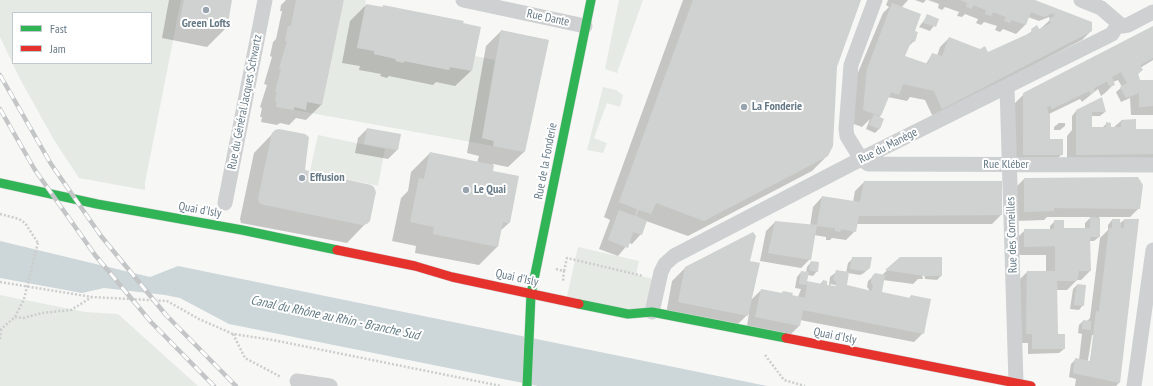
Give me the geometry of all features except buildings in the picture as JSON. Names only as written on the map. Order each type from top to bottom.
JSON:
[{"type":"street","name":"Rue du Général Jacques Schwartz","points":[[225,203],[265,0]]},
{"type":"street","name":"Rue Dante","points":[[463,0],[585,26]]},
{"type":"street","name":"Rue de la Fonderie","points":[[527,386],[531,294],[591,0]]},
{"type":"street","points":[[861,159],[847,136],[846,129],[851,64],[875,0]]},
{"type":"street","points":[[1081,0],[1101,8],[1118,24],[1128,26],[1153,12]]},
{"type":"street","name":"Rue du Manège","points":[[652,312],[659,280],[665,264],[674,256],[861,159],[1112,34],[1118,24]]},
{"type":"street","name":"Rue des Corneilles","points":[[1007,87],[1016,383]]},
{"type":"street","name":"Rue Kléber","points":[[861,159],[868,164],[874,165],[1153,165]]},
{"type":"street","name":"Quai d'Isly","points":[[0,183],[97,204],[242,230],[415,266],[452,277],[628,314],[652,312],[1031,386]]},
{"type":"street","points":[[1134,386],[1153,250]]},
{"type":"street","points":[[297,381],[330,386]]},
{"type":"path","points":[[0,214],[19,219],[25,223],[38,243],[24,299],[15,317],[1,330],[0,339]]},
{"type":"path","points":[[564,271],[567,258],[659,280]]},
{"type":"path","points":[[0,282],[92,297],[167,301],[199,319],[233,334],[273,340],[501,386]]},
{"type":"path","points":[[15,317],[23,318],[42,313],[71,310],[92,297]]},
{"type":"path","points":[[754,332],[754,340],[780,375],[791,383],[805,386]]},
{"type":"path","points":[[233,334],[245,358],[276,376],[297,381]]},
{"type":"shaded area","points":[[0,0],[181,0],[145,183],[145,190],[79,178],[54,140],[13,64],[152,64],[152,12],[12,12],[12,62],[0,37]]},
{"type":"shaded area","points":[[344,0],[366,0],[357,47],[374,51],[374,54],[396,59],[396,61],[403,63],[404,61],[449,70],[450,67],[471,71],[475,56],[495,60],[482,138],[494,141],[493,146],[294,110],[294,107],[305,109],[307,102],[322,104]]},
{"type":"shaded area","points":[[619,0],[643,0],[617,73],[605,69]]},
{"type":"shaded area","points":[[603,87],[616,90],[623,95],[620,107],[607,103],[594,138],[607,143],[603,153],[587,150]]},
{"type":"shaded area","points":[[318,135],[385,149],[378,186],[310,171]]},
{"type":"shaded area","points":[[578,247],[639,261],[636,275],[659,280],[652,312],[566,301]]},
{"type":"shaded area","points":[[0,295],[85,312],[118,314],[198,386],[0,386]]},
{"type":"water","name":"Canal du Rhône au Rhin - Branche Sud","points":[[0,241],[150,277],[178,266],[767,386],[538,386],[229,324],[180,298],[104,288],[82,293],[0,278]]},
{"type":"railway","points":[[0,75],[51,164],[101,236],[166,315],[236,386]]},
{"type":"railway","points":[[0,109],[35,170],[95,255],[151,322],[214,386]]},
{"type":"traffic: fast","points":[[527,386],[531,294],[591,0]]},
{"type":"traffic: fast","points":[[0,183],[97,204],[242,230],[337,250]]},
{"type":"traffic: fast","points":[[579,304],[628,314],[652,312],[786,338]]},
{"type":"traffic: jam","points":[[337,250],[415,266],[452,277],[579,304]]},
{"type":"traffic: jam","points":[[786,338],[1031,386]]},
{"type":"place","name":"Green Lofts","points":[[206,10]]},
{"type":"place","name":"La Fonderie","points":[[744,107]]},
{"type":"place","name":"Effusion","points":[[302,178]]},
{"type":"place","name":"Le Quai","points":[[466,190]]}]
